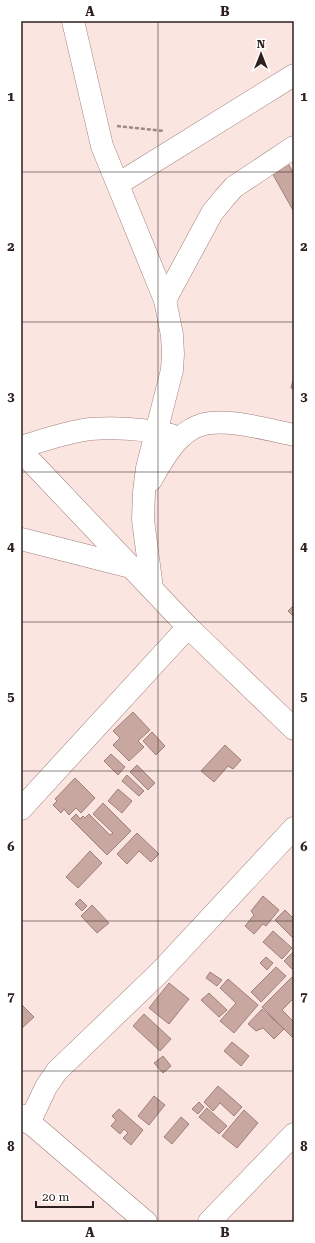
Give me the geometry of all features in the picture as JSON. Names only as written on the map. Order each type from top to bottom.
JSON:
[{"type":"street","points":[[73,21],[102,146],[165,300],[172,335],[172,370],[147,468],[144,492],[143,520],[152,588]]},
{"type":"street","points":[[118,184],[294,75]]},
{"type":"street","points":[[165,300],[212,213],[225,197],[234,187],[294,147]]},
{"type":"street","points":[[144,492],[166,455],[180,437],[200,425],[221,422],[251,426],[294,435]]},
{"type":"street","points":[[21,447],[57,436],[89,429],[133,429],[180,437]]},
{"type":"street","points":[[21,450],[188,627],[294,729]]},
{"type":"street","points":[[21,539],[132,566]]},
{"type":"street","points":[[21,809],[188,627]]},
{"type":"street","points":[[146,1222],[25,1119],[57,1070],[160,972],[294,828]]},
{"type":"street","points":[[209,1222],[294,1134]]},
{"type":"path","points":[[97,123],[166,131]]},
{"type":"building","points":[[288,163],[294,175],[294,212],[271,171]]},
{"type":"building","points":[[294,376],[294,389],[291,388]]},
{"type":"building","points":[[294,605],[294,617],[288,611]]},
{"type":"building","points":[[133,712],[150,730],[138,741],[144,747],[129,761],[113,745],[120,738],[113,731]]},
{"type":"building","points":[[152,732],[165,746],[156,755],[143,741]]},
{"type":"building","points":[[225,745],[241,760],[233,769],[228,766],[214,782],[201,771]]},
{"type":"building","points":[[111,754],[125,767],[118,775],[104,761]]},
{"type":"building","points":[[137,765],[155,783],[148,790],[130,772]]},
{"type":"building","points":[[127,775],[144,791],[139,796],[122,781]]},
{"type":"building","points":[[75,778],[95,798],[81,813],[76,808],[69,815],[64,809],[61,813],[53,805],[57,801],[55,799]]},
{"type":"building","points":[[118,789],[132,801],[122,813],[108,801]]},
{"type":"building","points":[[103,803],[131,831],[107,855],[71,819],[76,814],[80,819],[83,816],[85,818],[89,814],[110,835],[113,833],[93,814]]},
{"type":"building","points":[[137,833],[159,854],[151,862],[139,851],[127,864],[117,854]]},
{"type":"building","points":[[90,851],[102,863],[78,888],[66,877]]},
{"type":"building","points":[[263,896],[279,910],[266,926],[263,924],[254,934],[245,926],[254,915],[251,911]]},
{"type":"building","points":[[80,899],[87,906],[82,911],[75,904]]},
{"type":"building","points":[[92,905],[109,923],[97,933],[81,916]]},
{"type":"building","points":[[285,910],[294,919],[294,939],[275,920]]},
{"type":"building","points":[[273,931],[292,948],[282,959],[263,942]]},
{"type":"building","points":[[294,951],[294,967],[292,969],[284,961]]},
{"type":"building","points":[[266,957],[273,963],[267,970],[260,963]]},
{"type":"building","points":[[276,967],[286,976],[261,1002],[251,992]]},
{"type":"building","points":[[210,972],[222,980],[217,986],[206,978]]},
{"type":"building","points":[[292,977],[294,979],[294,1000],[293,999],[282,1010],[294,1022],[294,1034],[292,1037],[262,1007]]},
{"type":"building","points":[[228,979],[258,1005],[234,1033],[220,1021],[236,1003],[220,988]]},
{"type":"building","points":[[169,983],[189,999],[169,1024],[149,1008]]},
{"type":"building","points":[[209,993],[227,1010],[219,1017],[201,1000]]},
{"type":"building","points":[[21,1004],[34,1017],[21,1029]]},
{"type":"building","points":[[262,1009],[284,1029],[274,1039],[263,1028],[256,1031],[248,1024]]},
{"type":"building","points":[[144,1014],[171,1039],[160,1051],[133,1026]]},
{"type":"building","points":[[232,1042],[249,1056],[241,1066],[224,1051]]},
{"type":"building","points":[[163,1056],[171,1066],[163,1073],[154,1063]]},
{"type":"building","points":[[218,1086],[242,1107],[234,1116],[220,1103],[213,1111],[204,1102]]},
{"type":"building","points":[[154,1096],[165,1105],[149,1125],[138,1116]]},
{"type":"building","points":[[199,1102],[204,1107],[198,1114],[192,1109]]},
{"type":"building","points":[[207,1108],[227,1126],[219,1134],[199,1117]]},
{"type":"building","points":[[119,1109],[143,1130],[131,1145],[123,1138],[128,1133],[124,1129],[120,1134],[111,1126],[116,1120],[112,1116]]},
{"type":"building","points":[[244,1110],[258,1123],[237,1148],[222,1136]]},
{"type":"building","points":[[181,1117],[189,1124],[172,1144],[164,1137]]}]
